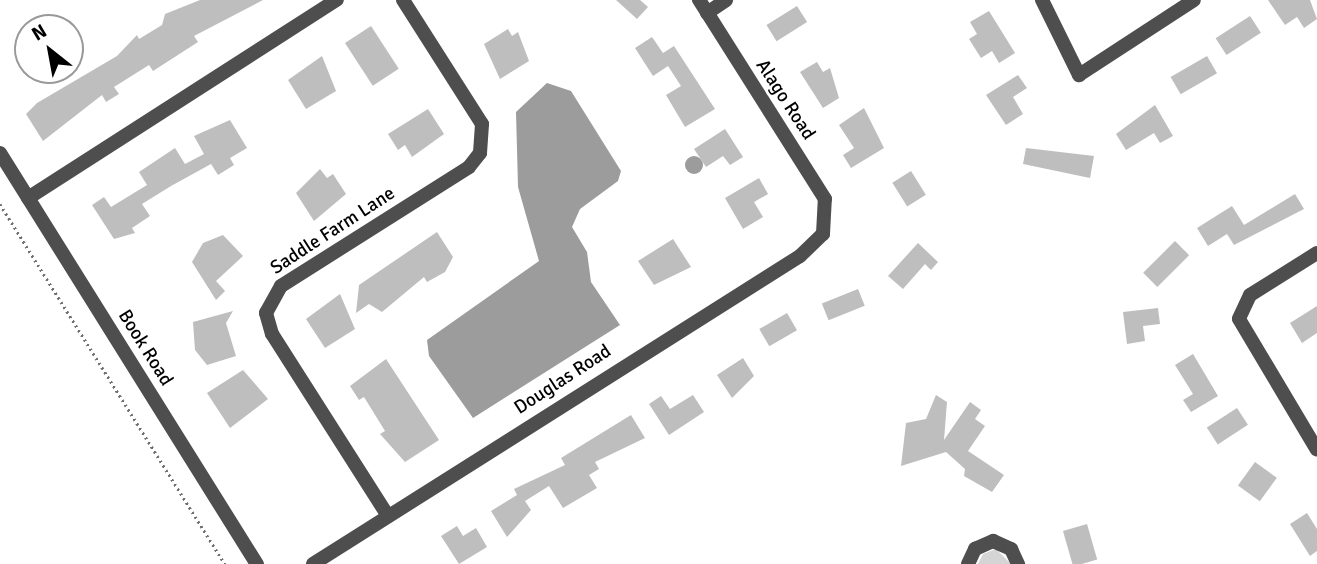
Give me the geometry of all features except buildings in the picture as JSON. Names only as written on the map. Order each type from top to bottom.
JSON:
[{"type":"street","points":[[28,198],[337,0]]},
{"type":"street","name":"Saddle Farm Lane","points":[[388,516],[272,334],[266,313],[281,286],[469,167],[480,153],[482,124],[403,0]]},
{"type":"street","points":[[703,6],[726,0]]},
{"type":"street","points":[[1042,0],[1079,75],[1194,0]]},
{"type":"street","name":"Alago Road","points":[[703,6],[825,198],[828,223]]},
{"type":"street","name":"Book Road","points":[[0,153],[257,564]]},
{"type":"street","name":"Douglas Road","points":[[313,564],[800,257],[828,223]]},
{"type":"street","points":[[1317,253],[1250,295],[1240,311],[1241,331],[1317,450]]},
{"type":"street","points":[[968,564],[975,549],[993,541],[1011,549],[1018,564]]},
{"type":"path","points":[[0,204],[225,564]]},
{"type":"shaded area","points":[[547,83],[571,91],[621,171],[618,181],[580,209],[572,227],[587,252],[591,282],[620,325],[473,418],[429,356],[427,340],[539,261],[518,187],[516,112]]},
{"type":"shaded area","points":[[694,156],[700,159],[703,165],[700,171],[694,174],[688,171],[685,165],[688,159]]},
{"type":"shaded area","points":[[996,549],[1011,564],[978,564],[983,554]]}]
